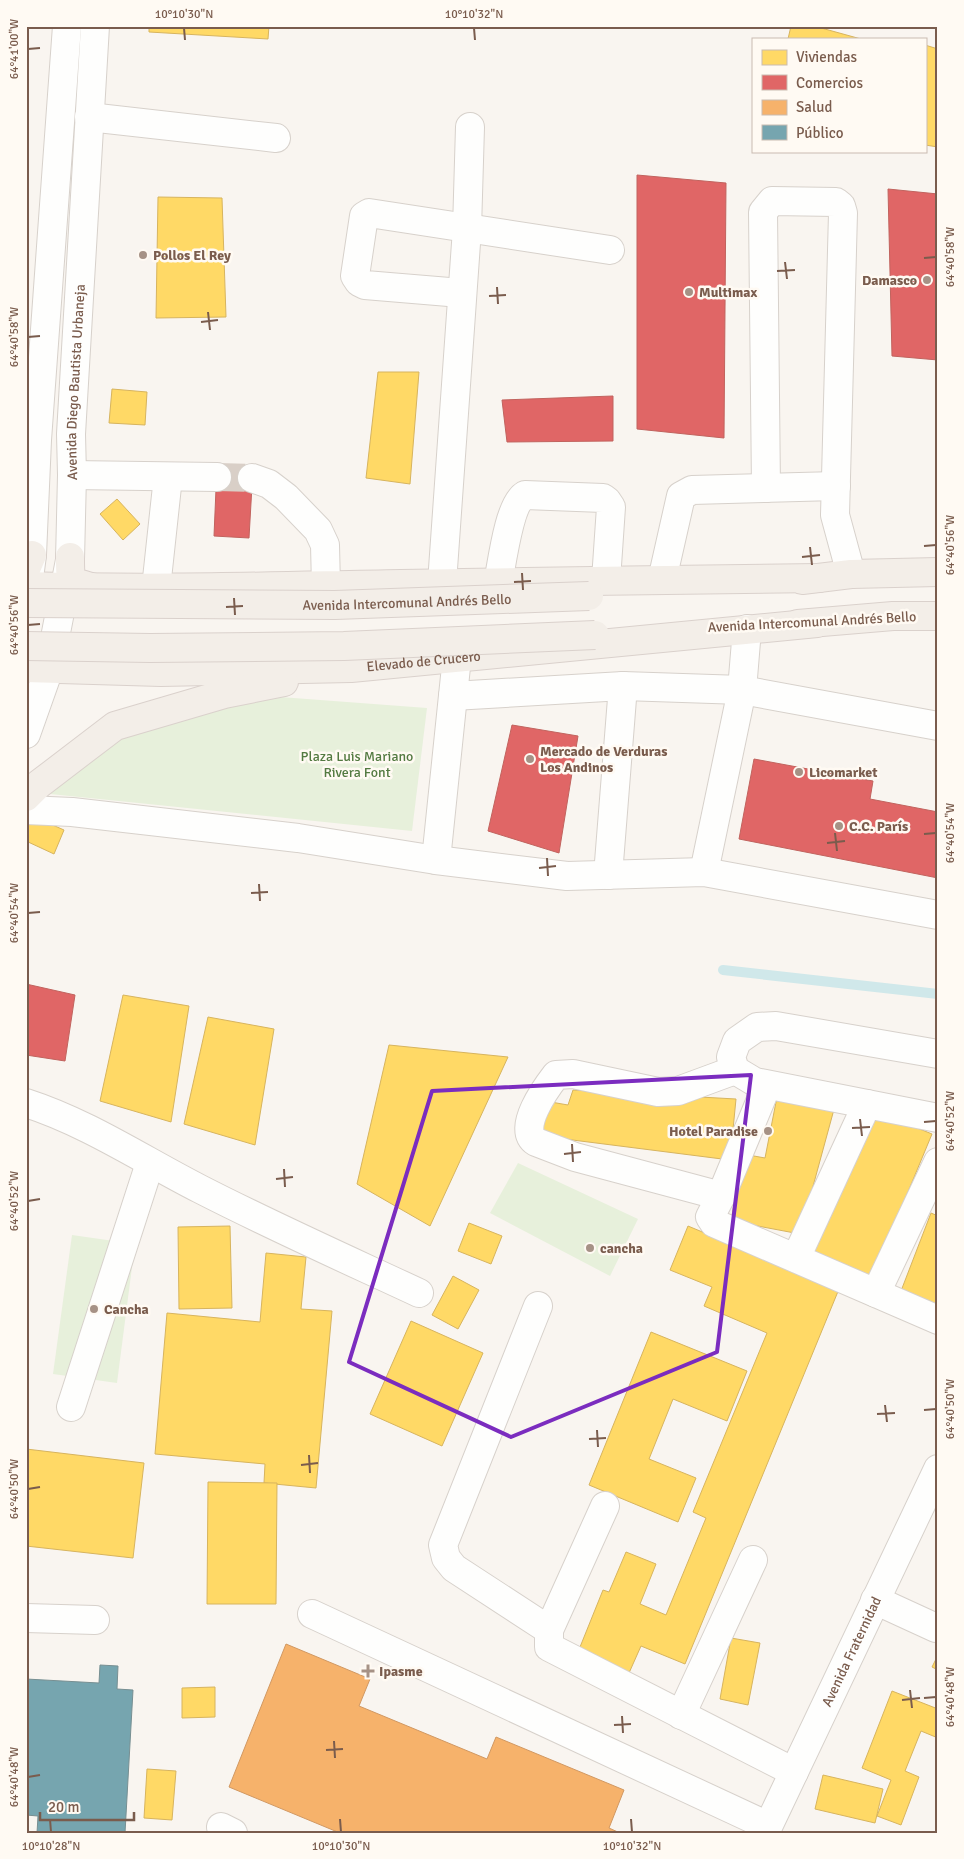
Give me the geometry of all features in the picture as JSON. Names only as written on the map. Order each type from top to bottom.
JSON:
[{"type":"main road","points":[[70,557],[70,576],[72,579],[75,582],[97,588]]},
{"type":"main road","name":"Avenida Intercomunal Andrés Bello","points":[[27,583],[334,605],[597,588],[819,578],[851,574],[938,572]]},
{"type":"main road","points":[[27,583],[97,588],[442,583],[498,583],[597,588],[662,580],[819,578]]},
{"type":"main road","name":"Avenida Intercomunal Andrés Bello","points":[[26,646],[150,648],[344,646],[595,635],[893,616],[938,616]]},
{"type":"main road","name":"Elevado de Crucero","points":[[38,668],[161,672],[350,668],[818,622]]},
{"type":"main road","points":[[26,797],[115,726],[224,694],[350,668]]},
{"type":"street","points":[[27,583],[66,26]]},
{"type":"street","name":"Avenida Diego Bautista Urbaneja","points":[[26,734],[38,668],[64,587],[70,557],[71,434],[95,26]]},
{"type":"street","points":[[89,117],[276,138]]},
{"type":"street","points":[[442,583],[467,229],[470,127]]},
{"type":"street","points":[[766,488],[763,212],[772,202],[836,202],[841,206],[843,213],[835,515],[851,574]]},
{"type":"street","points":[[461,293],[365,285],[359,282],[355,276],[364,216],[369,213],[610,250]]},
{"type":"street","points":[[72,475],[217,477]]},
{"type":"street","points":[[156,588],[168,477]]},
{"type":"street","points":[[252,478],[268,484],[286,497],[318,530],[325,545],[326,586]]},
{"type":"street","points":[[662,580],[681,496],[692,490],[836,486]]},
{"type":"street","points":[[498,583],[507,536],[516,505],[520,498],[525,495],[602,498],[608,501],[611,507],[597,588]]},
{"type":"street","points":[[704,872],[742,690],[747,629]]},
{"type":"street","points":[[436,860],[457,657]]},
{"type":"street","points":[[453,696],[623,686],[742,690],[938,726]]},
{"type":"street","points":[[608,875],[623,686]]},
{"type":"street","points":[[26,810],[72,812],[289,837],[436,860],[567,876],[704,872],[938,915]]},
{"type":"street","points":[[938,1054],[776,1026],[757,1028],[737,1041],[731,1057],[735,1070],[754,1082],[938,1118]]},
{"type":"street","points":[[721,1196],[575,1157],[536,1142],[532,1139],[529,1132],[530,1119],[544,1091],[556,1075],[573,1074],[658,1092],[678,1091],[735,1070]]},
{"type":"street","points":[[767,1085],[721,1196],[710,1217],[711,1221],[938,1320]]},
{"type":"street","points":[[26,1104],[91,1130],[240,1210],[419,1293]]},
{"type":"street","points":[[796,1258],[867,1104]]},
{"type":"street","points":[[876,1293],[938,1162]]},
{"type":"street","points":[[71,1407],[150,1163]]},
{"type":"street","points":[[538,1306],[444,1545],[446,1558],[454,1568],[549,1630]]},
{"type":"street","name":"Avenida Fraternidad","points":[[766,1830],[938,1469]]},
{"type":"street","points":[[606,1506],[549,1630],[548,1643],[552,1649],[794,1772]]},
{"type":"street","points":[[681,1715],[754,1560]]},
{"type":"street","points":[[875,1600],[936,1628]]},
{"type":"street","points":[[312,1614],[766,1830]]},
{"type":"street","points":[[26,1618],[95,1620]]},
{"type":"highlighted area","points":[[751,1075],[717,1352],[511,1437],[349,1362],[432,1091]]},
{"type":"green space","name":"Plaza Luis Mariano Rivera Font","points":[[267,696],[427,708],[412,831],[50,794],[118,736]]},
{"type":"green space","name":"cancha","points":[[518,1163],[638,1219],[610,1276],[490,1213]]},
{"type":"green space","name":"Cancha","points":[[72,1235],[135,1244],[117,1383],[53,1374]]},
{"type":"building: Viviendas","points":[[149,26],[269,26],[268,39],[149,32]]},
{"type":"building: Viviendas","points":[[791,26],[814,26],[857,38],[788,38]]},
{"type":"building: Viviendas","points":[[926,45],[938,49],[938,147],[926,145]]},
{"type":"building: Viviendas","points":[[158,197],[222,198],[226,317],[156,318]]},
{"type":"building: Viviendas","points":[[378,372],[419,372],[410,484],[366,478]]},
{"type":"building: Viviendas","points":[[112,389],[147,392],[145,425],[109,423]]},
{"type":"building: Viviendas","points":[[117,499],[140,524],[123,540],[100,514]]},
{"type":"building: Viviendas","points":[[30,815],[64,830],[54,854],[26,841],[26,824]]},
{"type":"building: Viviendas","points":[[123,995],[189,1006],[171,1122],[100,1101]]},
{"type":"building: Viviendas","points":[[208,1017],[274,1029],[255,1145],[184,1124]]},
{"type":"building: Viviendas","points":[[389,1045],[508,1057],[430,1226],[357,1184]]},
{"type":"building: Viviendas","points":[[573,1090],[736,1099],[730,1160],[541,1136],[545,1101],[568,1105]]},
{"type":"building: Viviendas","points":[[777,1097],[836,1102],[800,1234],[731,1221],[743,1154],[765,1158]]},
{"type":"building: Viviendas","points":[[873,1110],[932,1134],[871,1281],[812,1256]]},
{"type":"building: Viviendas","points":[[931,1213],[938,1216],[938,1305],[901,1291]]},
{"type":"building: Viviendas","points":[[469,1223],[502,1236],[491,1264],[458,1251]]},
{"type":"building: Viviendas","points":[[230,1226],[232,1308],[179,1309],[178,1227]]},
{"type":"building: Viviendas","points":[[688,1226],[839,1289],[685,1664],[641,1646],[629,1673],[578,1652],[603,1590],[609,1592],[626,1552],[656,1564],[640,1604],[666,1615],[706,1518],[693,1512],[767,1333],[704,1306],[712,1287],[670,1270]]},
{"type":"building: Viviendas","points":[[266,1253],[306,1257],[301,1309],[332,1311],[316,1488],[264,1483],[265,1464],[155,1454],[167,1313],[260,1322]]},
{"type":"building: Viviendas","points":[[453,1276],[479,1290],[458,1329],[432,1315]]},
{"type":"building: Viviendas","points":[[411,1321],[483,1353],[442,1446],[370,1414]]},
{"type":"building: Viviendas","points":[[651,1332],[747,1371],[727,1421],[673,1399],[649,1459],[696,1478],[678,1522],[589,1485]]},
{"type":"building: Viviendas","points":[[26,1449],[144,1463],[133,1558],[26,1546]]},
{"type":"building: Viviendas","points":[[208,1482],[277,1483],[276,1604],[207,1604]]},
{"type":"building: Viviendas","points":[[731,1638],[760,1643],[748,1705],[720,1699]]},
{"type":"building: Viviendas","points":[[938,1655],[938,1670],[932,1667]]},
{"type":"building: Viviendas","points":[[215,1687],[215,1717],[182,1718],[182,1688]]},
{"type":"building: Viviendas","points":[[892,1691],[938,1709],[938,1738],[921,1731],[905,1771],[919,1777],[901,1825],[877,1816],[891,1780],[862,1768]]},
{"type":"building: Viviendas","points":[[147,1769],[176,1771],[172,1820],[144,1818]]},
{"type":"building: Viviendas","points":[[823,1775],[883,1789],[875,1823],[815,1809]]},
{"type":"building: Comercios","points":[[637,175],[726,183],[724,438],[637,429]]},
{"type":"building: Comercios","points":[[888,189],[938,194],[938,360],[892,356]]},
{"type":"building: Comercios","points":[[613,396],[613,441],[507,442],[502,400]]},
{"type":"building: Comercios","points":[[217,466],[253,468],[249,538],[214,536]]},
{"type":"building: Comercios","points":[[512,725],[578,736],[559,853],[488,831]]},
{"type":"building: Comercios","name":"C.C. París","points":[[754,759],[873,781],[870,799],[938,812],[938,878],[739,839]]},
{"type":"building: Comercios","points":[[26,984],[75,995],[65,1061],[26,1055]]},
{"type":"building: Salud","points":[[286,1644],[370,1679],[359,1706],[487,1759],[496,1737],[624,1790],[609,1828],[620,1833],[340,1833],[229,1787]]},
{"type":"building: Público","points":[[100,1665],[118,1666],[117,1689],[133,1690],[125,1833],[37,1833],[38,1816],[26,1815],[26,1679],[99,1683]]},
{"type":"waterway","points":[[723,970],[938,994]]},
{"type":"tunnel","points":[[217,477],[252,478]]},
{"type":"place","name":"Pollos El Rey","points":[[143,255]]},
{"type":"place","name":"Damasco","points":[[927,280]]},
{"type":"place","name":"Multimax","points":[[689,292]]},
{"type":"place","name":"Mercado de Verduras Los Andinos","points":[[530,759]]},
{"type":"place","name":"Licomarket","points":[[799,772]]},
{"type":"place","name":"C.C. París","points":[[839,826]]},
{"type":"place","name":"Hotel Paradise","points":[[768,1131]]},
{"type":"place","name":"cancha","points":[[590,1248]]},
{"type":"place","name":"Cancha","points":[[94,1309]]},
{"type":"place","name":"Ipasme","points":[[368,1671]]}]
